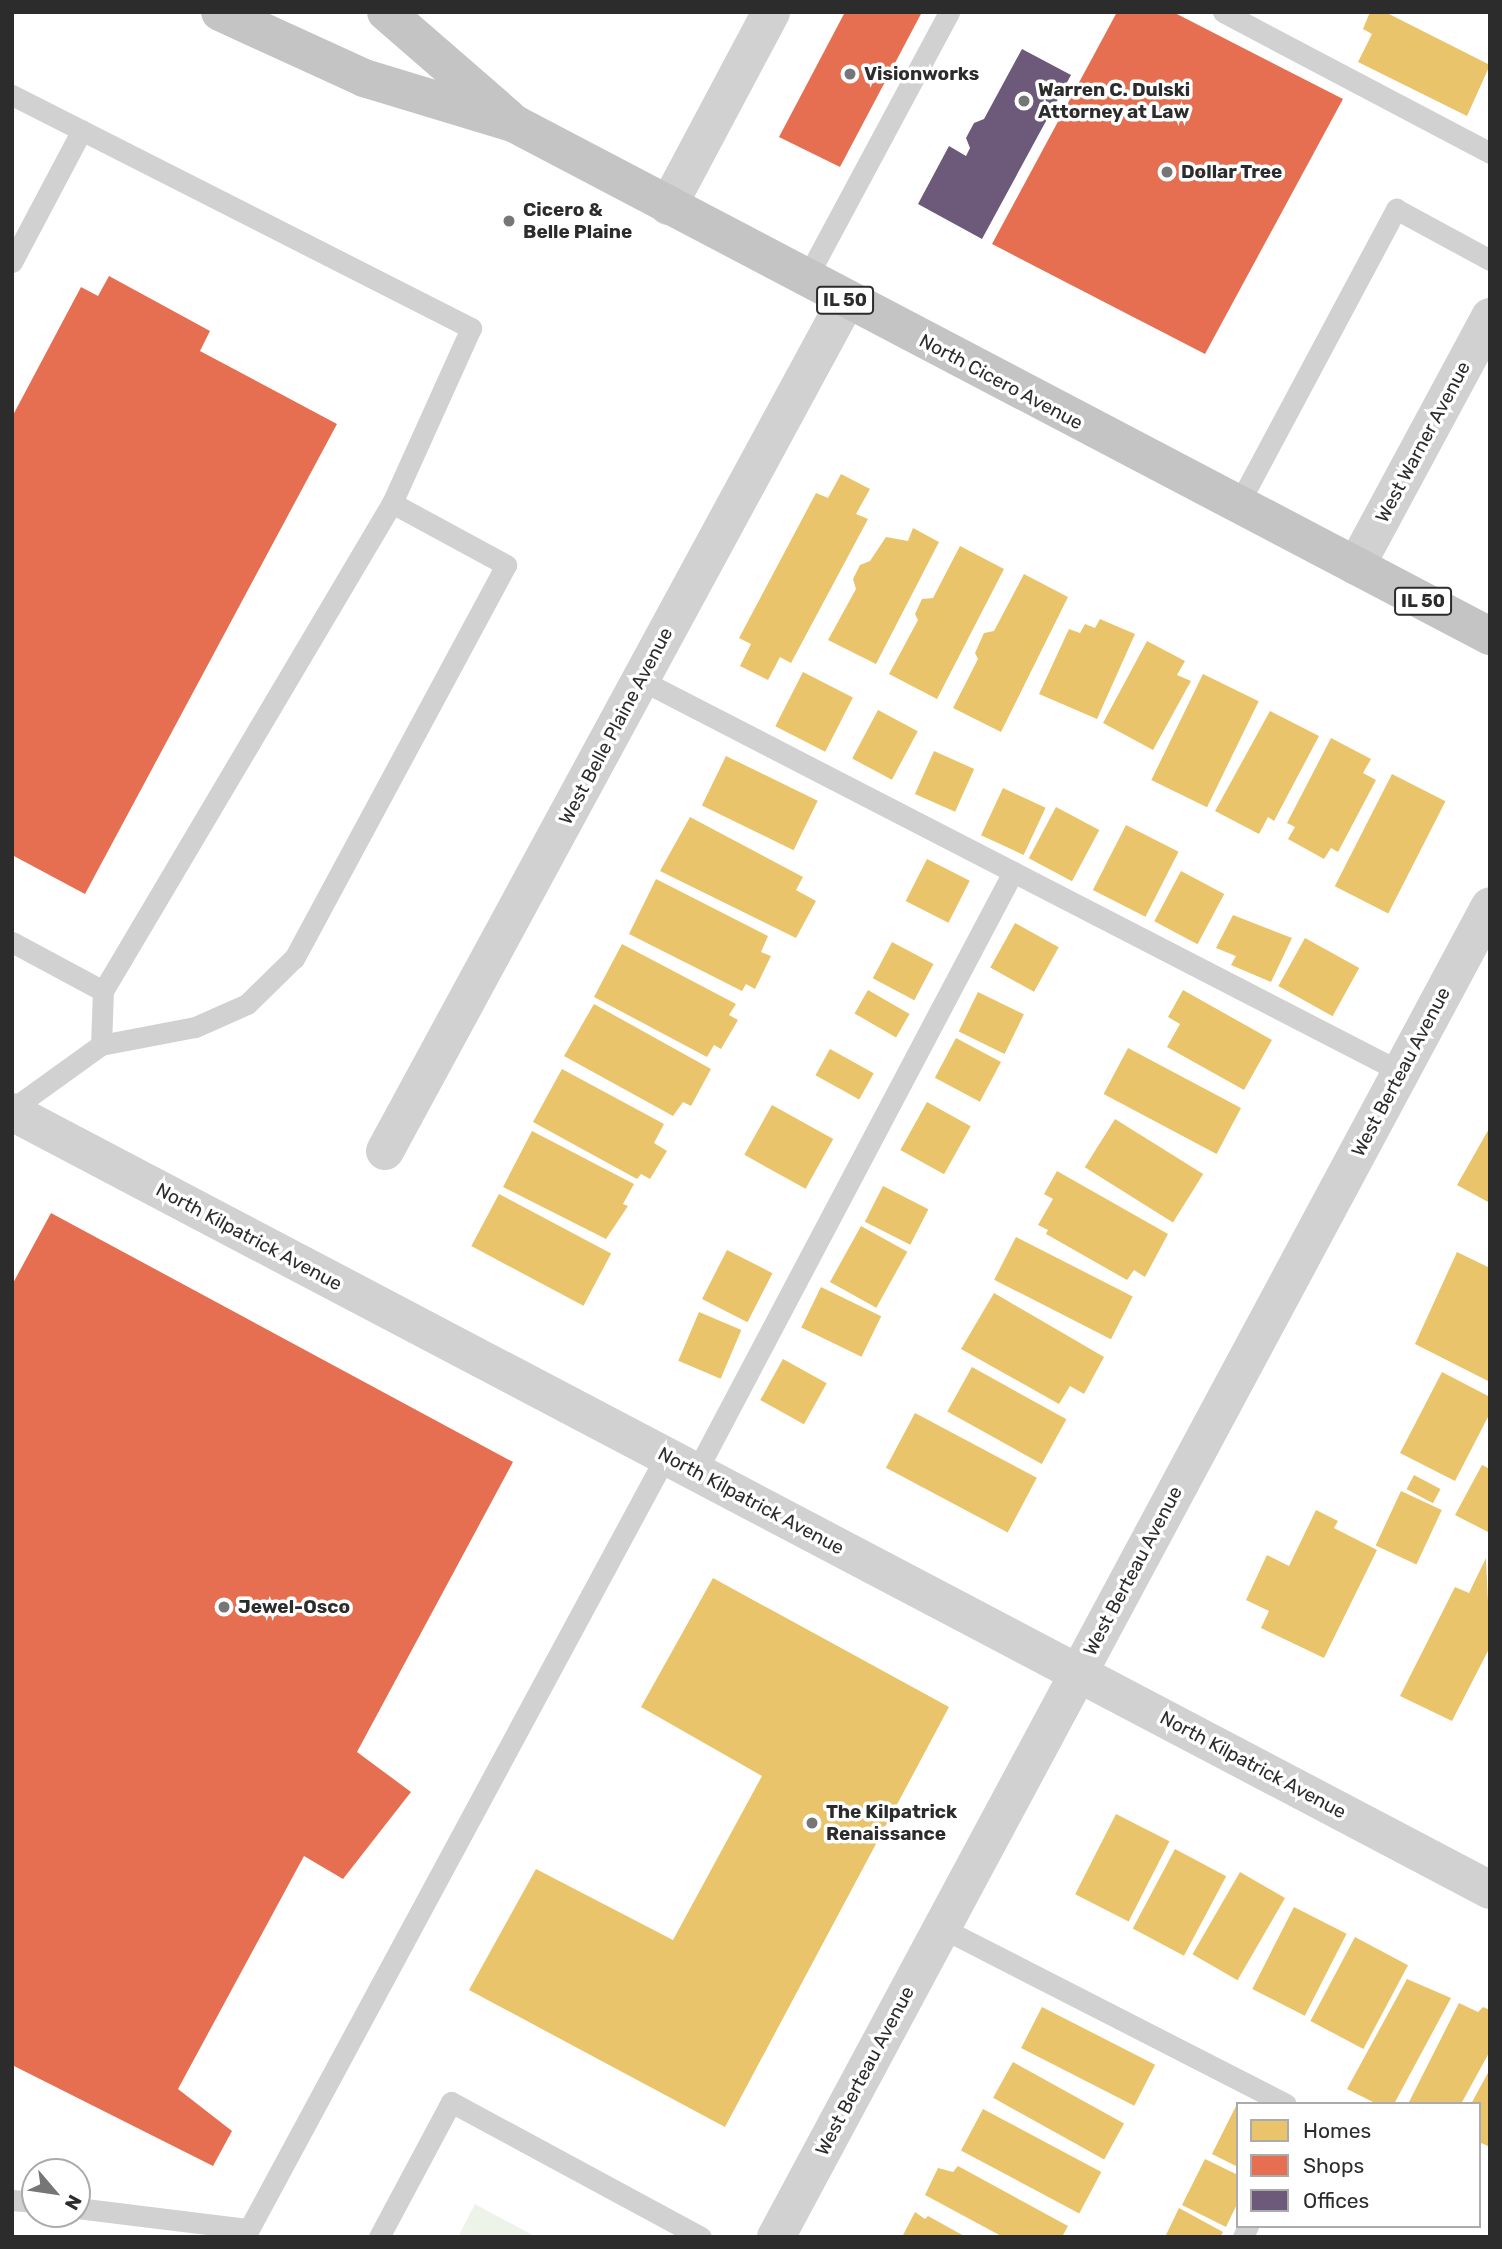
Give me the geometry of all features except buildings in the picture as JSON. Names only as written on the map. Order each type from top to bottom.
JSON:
[{"type":"main road","name":"North Cicero Avenue","points":[[220,12],[364,78],[515,124],[846,301],[1490,636]]},
{"type":"main road","name":"North Cicero Avenue","points":[[386,12],[515,124]]},
{"type":"street","points":[[668,206],[771,12]]},
{"type":"street","name":"West Belle Plaine Avenue","points":[[386,1151],[846,301]]},
{"type":"street","name":"West Warner Avenue","points":[[1356,566],[1480,358],[1490,317]]},
{"type":"street","name":"West Berteau Avenue","points":[[776,2237],[1490,906]]},
{"type":"street","name":"North Kilpatrick Avenue","points":[[12,1110],[1490,1890]]},
{"type":"lane","points":[[806,279],[949,12]]},
{"type":"lane","points":[[1223,12],[1490,153]]},
{"type":"lane","points":[[12,95],[471,328],[392,503],[103,991],[101,1045]]},
{"type":"lane","points":[[12,262],[82,130]]},
{"type":"lane","points":[[1238,505],[1396,209],[1490,260]]},
{"type":"lane","points":[[12,1110],[101,1045],[195,1027],[237,1008],[294,958],[506,565],[392,503]]},
{"type":"lane","points":[[641,680],[1401,1072]]},
{"type":"lane","points":[[91,2210],[249,2229],[1013,872]]},
{"type":"lane","points":[[12,942],[103,991]]},
{"type":"lane","points":[[942,1928],[1282,2102]]},
{"type":"lane","points":[[379,2237],[451,2102],[701,2237]]},
{"type":"shaded area","points":[[475,2204],[536,2237],[458,2237]]},
{"type":"place","name":"Visionworks","points":[[850,74]]},
{"type":"place","name":"Warren C. Dulski Attorney at Law","points":[[1024,101]]},
{"type":"place","name":"Dollar Tree","points":[[1167,172]]},
{"type":"place","name":"Cicero & Belle Plaine","points":[[509,221]]},
{"type":"place","name":"Jewel-Osco","points":[[224,1607]]},
{"type":"place","name":"The Kilpatrick Renaissance","points":[[812,1823]]}]
